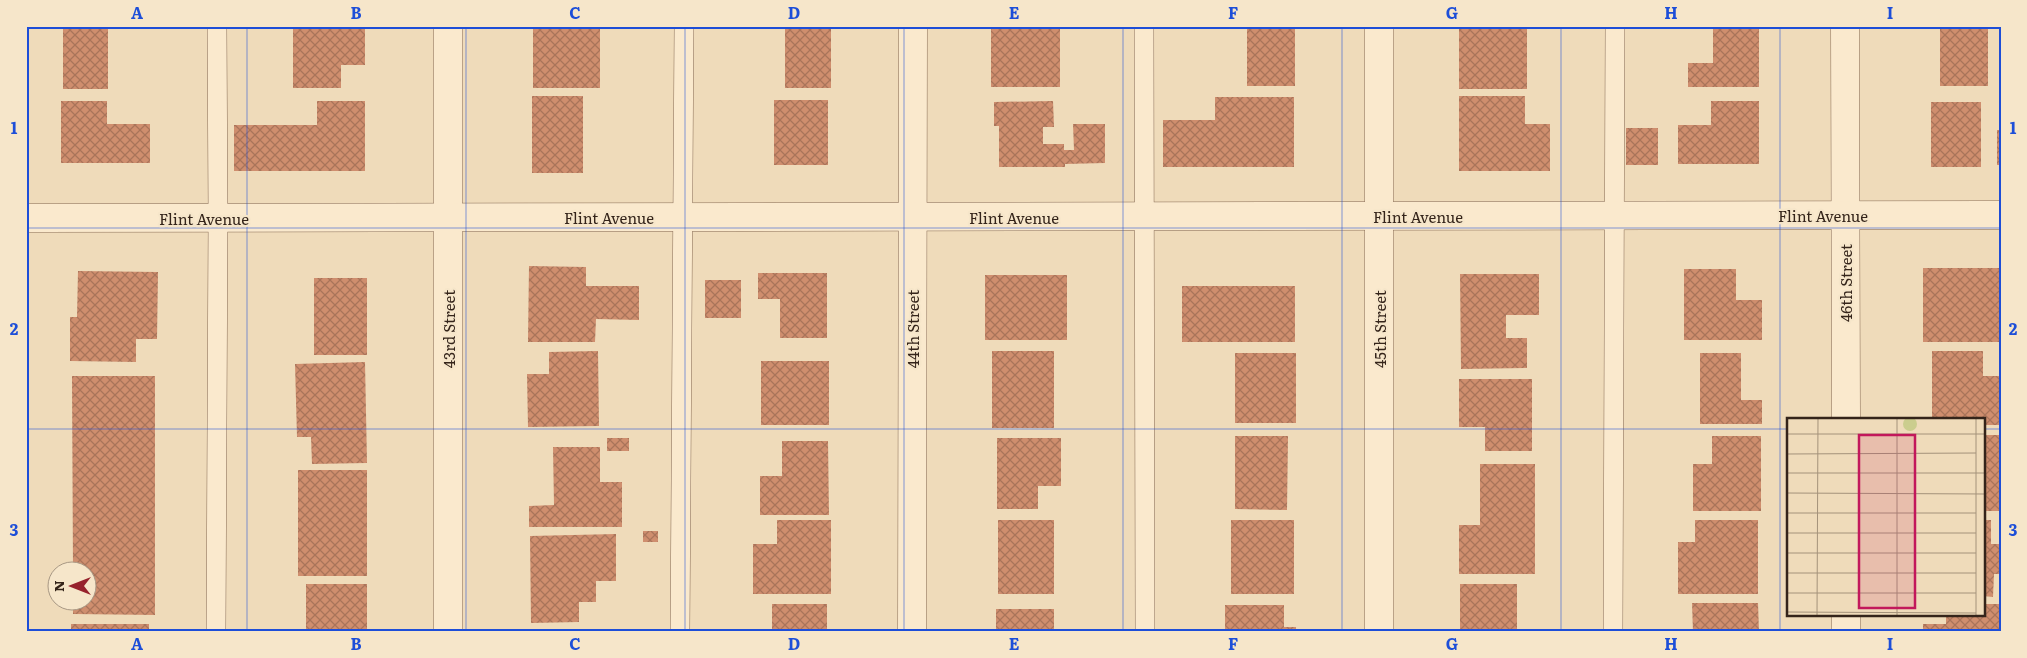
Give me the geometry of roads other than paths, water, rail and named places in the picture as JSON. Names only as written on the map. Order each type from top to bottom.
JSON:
[{"type":"street","name":"43rd Street","points":[[448,26],[448,632]]},
{"type":"street","name":"44th Street","points":[[912,632],[913,26]]},
{"type":"street","name":"45th Street","points":[[1380,26],[1380,632]]},
{"type":"street","name":"46th Street","points":[[1845,26],[1846,418]]},
{"type":"street","name":"Flint Avenue","points":[[26,218],[2001,215]]},
{"type":"street","points":[[1846,616],[1846,632]]},
{"type":"lane","points":[[216,632],[217,26]]},
{"type":"lane","points":[[680,632],[684,26]]},
{"type":"lane","points":[[1144,26],[1145,632]]},
{"type":"lane","points":[[1613,632],[1614,26]]}]
